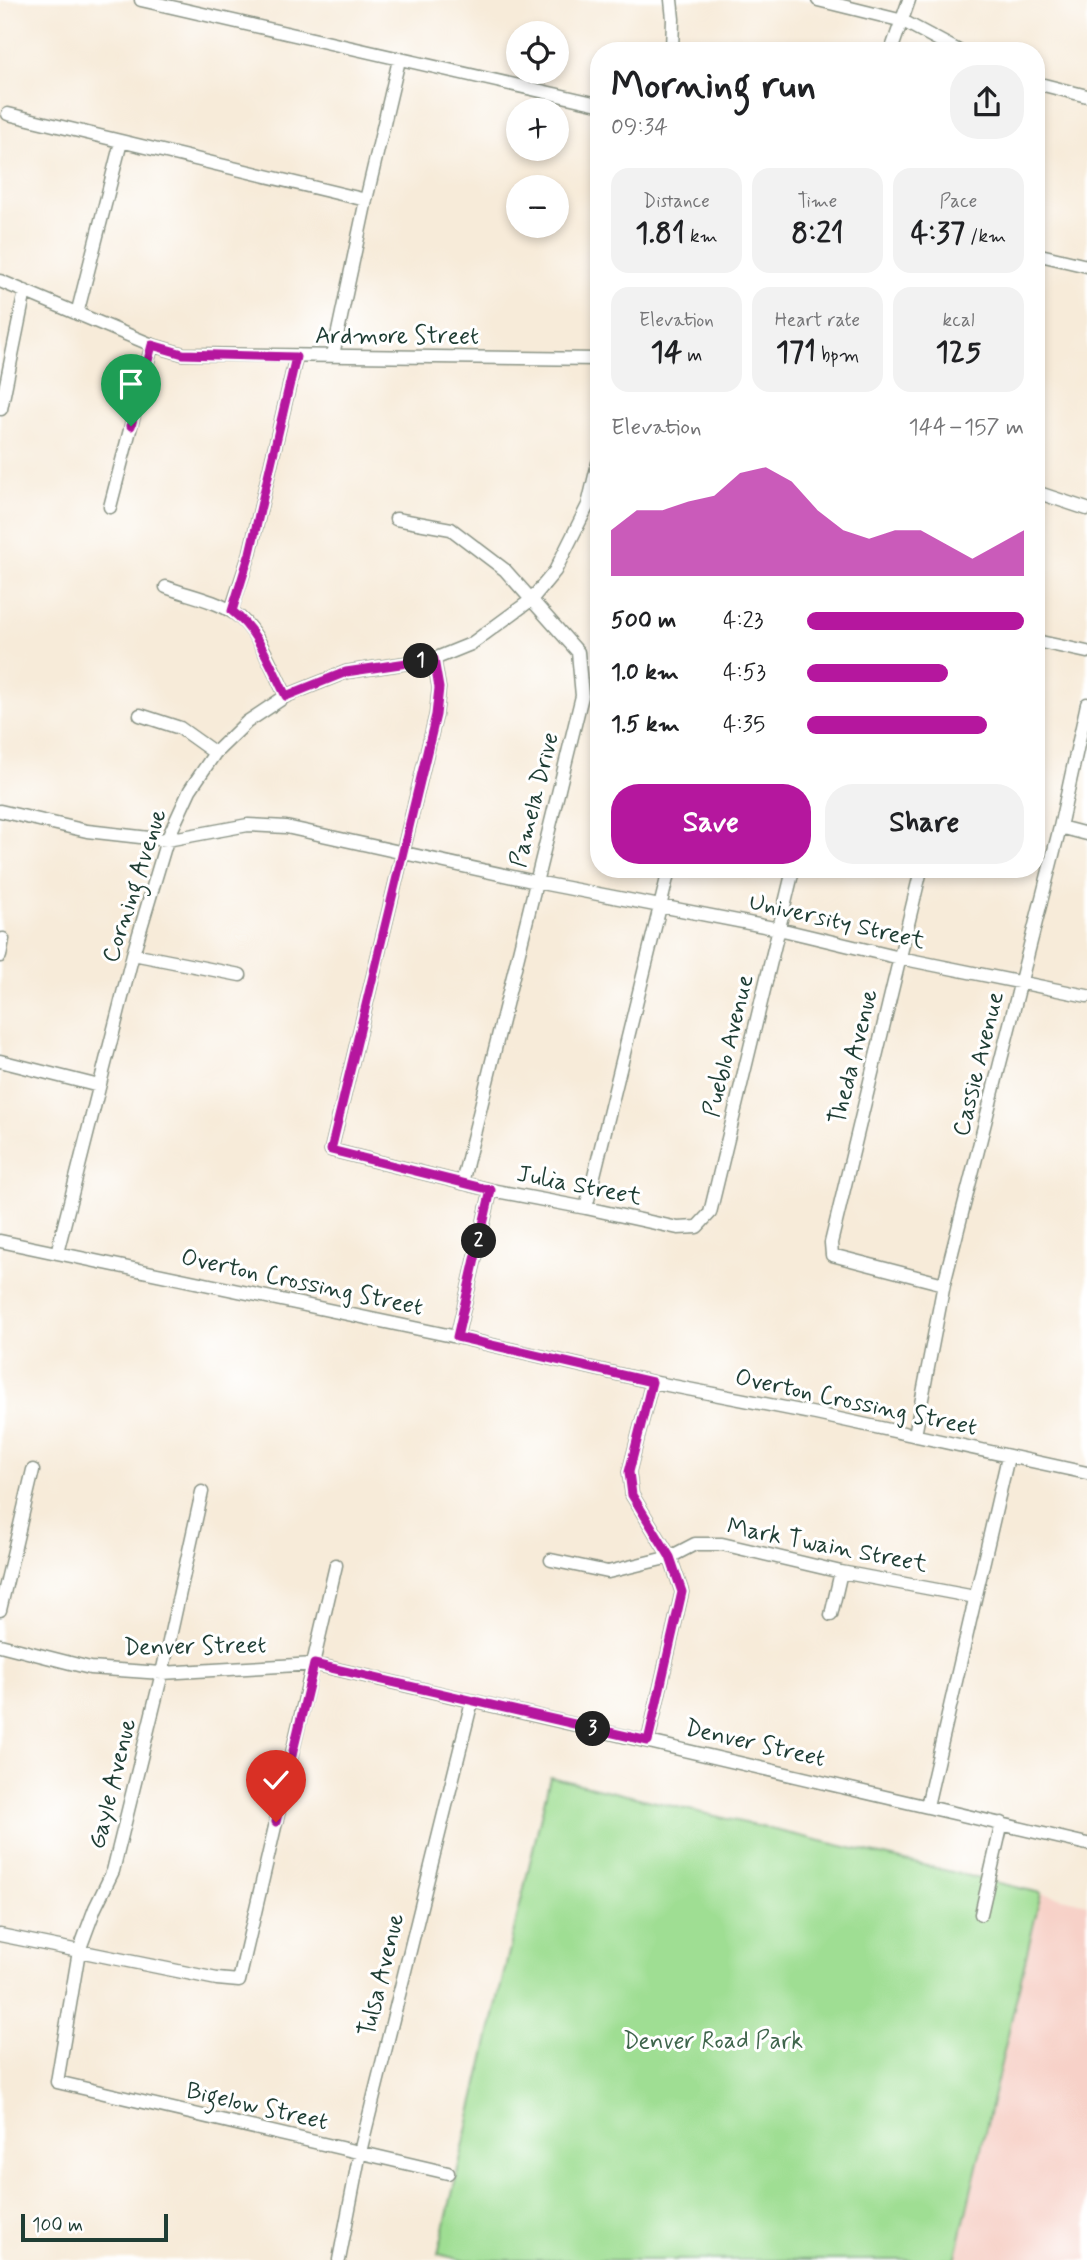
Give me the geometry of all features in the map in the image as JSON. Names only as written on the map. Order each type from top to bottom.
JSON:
[{"type":"street","points":[[141,0],[590,102]]},
{"type":"street","points":[[671,0],[672,42]]},
{"type":"street","points":[[818,0],[903,20],[943,42]]},
{"type":"street","points":[[894,42],[909,0]]},
{"type":"street","points":[[333,355],[399,60]]},
{"type":"street","points":[[1045,85],[1087,96]]},
{"type":"street","points":[[8,114],[366,200]]},
{"type":"street","points":[[76,314],[121,142]]},
{"type":"street","points":[[1045,256],[1087,266]]},
{"type":"street","name":"Ardmore Street","points":[[0,281],[152,345],[183,354],[590,359]]},
{"type":"street","points":[[1,409],[25,291]]},
{"type":"street","points":[[110,507],[152,345]]},
{"type":"street","points":[[232,611],[250,553],[296,357]]},
{"type":"street","points":[[1045,495],[1087,509]]},
{"type":"street","name":"Corning Avenue","points":[[57,1253],[133,954],[166,840],[190,790],[215,753],[247,722],[286,696],[346,672],[434,659],[471,644],[531,600],[555,571],[590,514]]},
{"type":"street","name":"Pamela Drive","points":[[396,519],[451,529],[505,570],[578,652],[582,696],[462,1183]]},
{"type":"street","points":[[166,587],[232,611],[242,619],[259,642],[286,696]]},
{"type":"street","points":[[1045,643],[1087,652]]},
{"type":"street","points":[[403,852],[436,715],[439,688],[434,659]]},
{"type":"street","name":"Cassie Avenue","points":[[915,1436],[944,1284],[1022,982],[1087,704]]},
{"type":"street","points":[[140,715],[180,728],[215,753]]},
{"type":"street","name":"University Street","points":[[0,811],[87,831],[166,840],[248,825],[286,827],[536,882],[779,929],[900,958],[1087,996]]},
{"type":"street","points":[[1060,827],[1087,834]]},
{"type":"street","name":"Julia Street","points":[[403,852],[331,1150],[491,1190],[678,1228],[696,1227]]},
{"type":"street","points":[[586,1208],[667,878]]},
{"type":"street","name":"Pueblo Avenue","points":[[696,1227],[710,1213],[791,878]]},
{"type":"street","name":"Theda Avenue","points":[[919,878],[831,1242],[832,1255],[944,1284]]},
{"type":"street","points":[[0,956],[4,939]]},
{"type":"street","points":[[133,954],[240,975]]},
{"type":"street","points":[[0,1062],[99,1086]]},
{"type":"street","points":[[457,1337],[491,1190]]},
{"type":"street","name":"Overton Crossing Street","points":[[0,1241],[1087,1473]]},
{"type":"street","points":[[648,1741],[682,1592],[670,1557],[632,1495],[629,1472],[652,1382]]},
{"type":"street","points":[[926,1806],[1008,1457]]},
{"type":"street","points":[[0,1609],[33,1469]]},
{"type":"street","name":"Gayle Avenue","points":[[57,2082],[79,1951],[113,1871],[162,1673],[202,1492]]},
{"type":"street","name":"Mark Twain Street","points":[[551,1560],[608,1572],[670,1557],[695,1544],[722,1544],[841,1572],[975,1597]]},
{"type":"street","points":[[0,1935],[217,1979],[239,1981],[336,1565]]},
{"type":"street","points":[[831,1615],[841,1572]]},
{"type":"street","name":"Denver Street","points":[[0,1645],[90,1668],[162,1673],[314,1664],[1087,1844]]},
{"type":"street","name":"Tulsa Avenue","points":[[339,2260],[360,2152],[472,1701]]},
{"type":"street","points":[[981,1914],[1002,1823]]},
{"type":"street","name":"Bigelow Street","points":[[57,2082],[448,2173]]},
{"type":"shaded area","points":[[1041,1893],[1087,1904],[1087,2260],[955,2260]]},
{"type":"green space","name":"Denver Road Park","points":[[550,1777],[1041,1893],[955,2260],[462,2260],[438,2254]]},
{"type":"route","points":[[131,426],[152,345],[183,354],[296,357],[250,553],[232,611],[242,619],[259,642],[286,696],[346,672],[434,659],[439,688],[436,715],[331,1150],[491,1190],[457,1337],[652,1382],[629,1472],[632,1495],[670,1557],[682,1592],[677,1624],[648,1741],[314,1664],[276,1822]]}]
